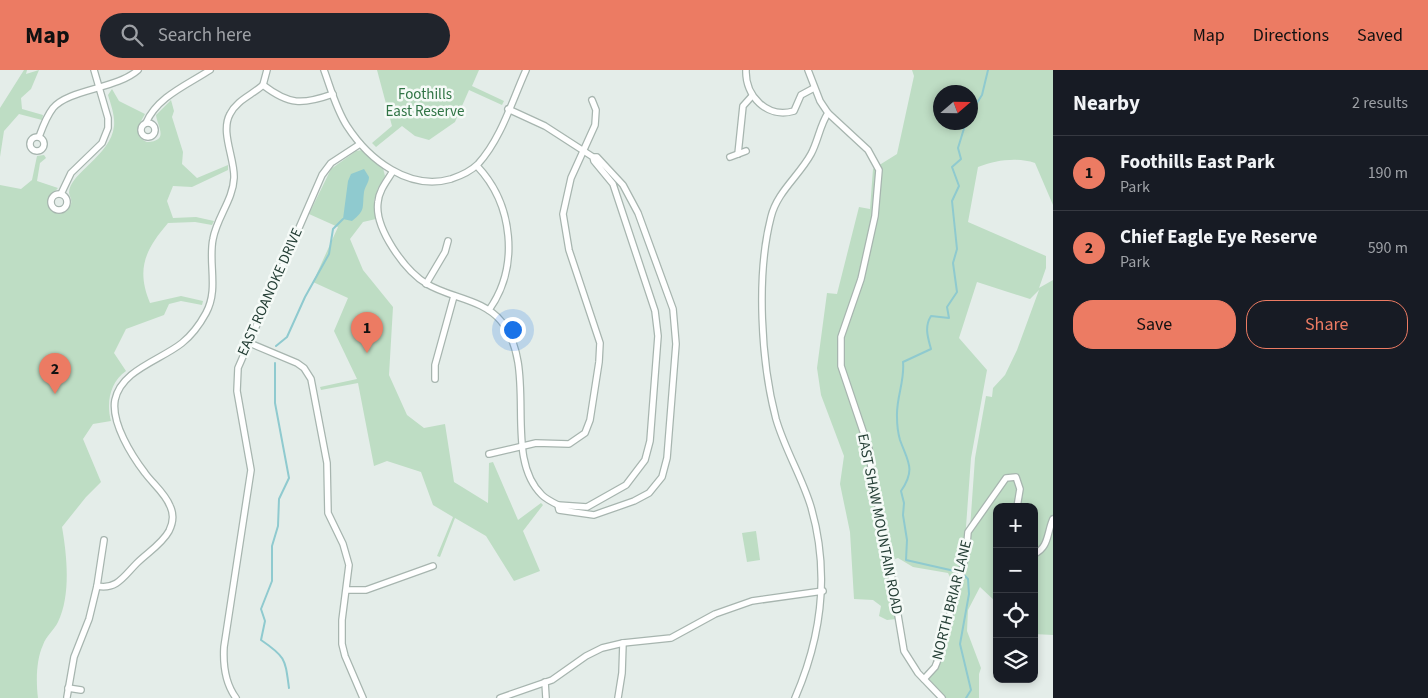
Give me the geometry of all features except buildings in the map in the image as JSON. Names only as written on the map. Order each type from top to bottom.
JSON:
[{"type":"street","points":[[61,194],[71,173],[97,149],[105,137],[108,118],[94,70]]},
{"type":"street","points":[[40,137],[46,118],[54,106],[125,79],[138,70]]},
{"type":"street","points":[[146,123],[159,103],[210,70]]},
{"type":"street","points":[[97,586],[110,586],[123,579],[163,539],[172,525],[171,507],[133,455],[121,430],[116,414],[115,402],[123,383],[131,375],[184,342],[195,330],[206,313],[214,284],[213,240],[232,191],[234,177],[228,134],[228,116],[237,103],[263,85],[267,70]]},
{"type":"street","points":[[324,70],[347,126],[360,144],[393,172],[412,179],[436,182],[458,177],[477,166],[492,144],[526,70]]},
{"type":"street","points":[[746,70],[746,82],[752,96],[766,109],[788,113],[797,108],[804,93],[814,88]]},
{"type":"street","name":"EAST SHAW MOUNTAIN ROAD","points":[[808,70],[814,88],[828,113],[868,150],[878,170],[875,216],[861,280],[841,337],[840,352],[844,382],[868,449],[873,486],[882,520],[903,646],[910,662],[942,698]]},
{"type":"street","points":[[263,85],[282,98],[294,102],[312,101],[333,94]]},
{"type":"street","points":[[738,154],[743,106],[752,96]]},
{"type":"street","points":[[488,454],[536,443],[569,444],[586,433],[590,420],[600,362],[600,343],[569,250],[563,214],[571,178],[595,125],[596,110],[592,100]]},
{"type":"street","points":[[393,172],[380,193],[377,204],[379,216],[391,245],[426,284],[489,310],[509,332],[516,348],[519,365],[526,470],[533,484],[542,495],[558,505],[587,507],[626,485],[645,460],[650,441],[658,336],[655,311],[613,184],[594,161],[593,157],[584,150],[545,126],[508,109]]},
{"type":"street","points":[[795,698],[812,655],[819,627],[822,591],[819,540],[810,506],[777,421],[768,386],[763,313],[765,250],[771,216],[777,200],[810,155],[822,129],[822,122],[828,113]]},
{"type":"street","name":"EAST ROANOKE DRIVE","points":[[236,698],[229,686],[225,669],[224,646],[250,485],[249,452],[236,378],[238,368],[247,342],[322,175],[331,162],[360,144]]},
{"type":"street","points":[[730,157],[746,151]]},
{"type":"street","points":[[558,505],[559,510],[569,513],[594,514],[634,501],[650,493],[662,477],[668,458],[676,344],[673,309],[630,197],[612,171],[598,157],[593,157]]},
{"type":"street","points":[[477,166],[499,194],[508,230],[508,267],[503,286],[489,310]]},
{"type":"street","points":[[426,284],[445,252],[448,241]]},
{"type":"street","points":[[435,379],[435,366],[454,296]]},
{"type":"street","points":[[247,342],[301,365],[312,379],[327,463],[328,513],[348,555],[349,565],[342,626],[342,644],[345,656],[363,698]]},
{"type":"street","name":"NORTH BRIAR LANE","points":[[924,680],[937,662],[966,554],[968,532],[1006,478],[1011,476],[1016,477],[1019,482],[1017,503]]},
{"type":"street","points":[[1038,552],[1046,543],[1053,519]]},
{"type":"street","points":[[66,697],[76,650],[89,618],[97,586],[104,540]]},
{"type":"street","points":[[347,590],[366,590],[433,566]]},
{"type":"street","points":[[500,698],[559,676],[594,652],[623,643],[671,638],[733,606],[822,591]]},
{"type":"street","points":[[618,698],[622,673],[623,643]]},
{"type":"street","points":[[545,682],[546,698]]},
{"type":"street","points":[[68,688],[81,690]]},
{"type":"green space","points":[[24,70],[27,70],[26,74],[39,70],[31,89],[21,98],[22,109],[43,115],[42,120],[19,114],[4,131],[0,157],[0,108]]},
{"type":"green space","name":"Foothills East Reserve","points":[[377,70],[479,70],[472,86],[504,101],[502,105],[469,90],[455,122],[429,140],[415,136],[402,126],[376,147],[372,143],[392,126]]},
{"type":"green space","points":[[912,70],[1053,70],[1053,205],[1035,163],[1021,160],[999,161],[978,167],[968,222],[1046,256],[1046,268],[1039,288],[1053,280],[1053,635],[1038,634],[1038,503],[993,503],[993,599],[980,587],[968,610],[967,631],[981,668],[979,674],[979,698],[940,698],[943,695],[929,679],[938,668],[949,632],[938,631],[952,616],[952,612],[944,609],[962,583],[951,579],[948,573],[913,567],[898,558],[887,562],[896,619],[887,620],[879,616],[881,606],[873,600],[854,599],[850,532],[840,484],[844,456],[821,395],[817,368],[827,293],[837,294],[859,207],[870,209],[873,169],[897,154],[914,76]],"holes":[[[977,282],[1030,299],[1039,290],[1017,350],[1005,375],[993,388],[992,397],[986,396],[975,458],[967,571],[963,568],[971,458],[987,370],[959,338]]]},
{"type":"green space","points":[[112,89],[119,101],[145,114],[138,133],[142,140],[147,142],[154,141],[160,136],[156,115],[171,100],[174,111],[172,117],[183,152],[182,164],[197,178],[228,165],[228,170],[192,187],[173,186],[167,201],[173,218],[196,217],[214,221],[212,225],[195,222],[168,223],[154,242],[145,260],[143,270],[146,291],[150,303],[181,296],[203,301],[202,305],[181,301],[169,304],[164,315],[126,329],[114,353],[126,371],[116,381],[111,393],[109,407],[111,421],[93,424],[83,439],[101,482],[86,497],[62,527],[67,575],[65,600],[58,622],[46,639],[39,657],[37,671],[38,698],[0,698],[0,185],[21,189],[32,180],[37,156],[44,155],[46,158],[40,163],[37,181],[58,188],[48,199],[51,210],[59,214],[67,211],[71,204],[69,193],[71,186],[76,178],[106,146],[111,137],[114,118],[108,95]]},
{"type":"green space","points":[[362,150],[383,168],[385,176],[378,188],[374,201],[376,219],[363,222],[350,239],[363,270],[393,307],[389,375],[407,415],[424,428],[445,424],[454,482],[488,503],[489,463],[493,462],[518,520],[541,503],[543,505],[523,531],[540,571],[514,581],[486,536],[455,518],[440,557],[437,556],[453,517],[433,505],[421,472],[387,461],[374,466],[358,383],[321,390],[320,387],[357,379],[334,331],[348,298],[313,282],[338,227],[309,214],[331,169],[356,151]]},
{"type":"green space","points":[[756,531],[760,560],[747,562],[742,533]]},
{"type":"water","points":[[364,169],[369,177],[361,211],[352,221],[343,219],[348,181],[351,174]]},
{"type":"waterway","points":[[978,101],[982,95],[988,70]]},
{"type":"waterway","points":[[959,572],[906,560],[907,540],[903,515],[904,503],[901,491],[908,477],[909,466],[899,437],[897,410],[903,376],[903,362],[931,349],[927,332],[929,320],[931,316],[949,318],[947,307],[957,292],[953,263],[957,249],[952,201],[959,186],[952,167],[961,159],[958,148],[964,130]]},
{"type":"waterway","points":[[276,346],[287,337],[305,297],[329,254],[333,229],[343,219]]},
{"type":"waterway","points":[[275,363],[275,403],[289,478],[279,499],[278,526],[272,546],[272,581],[261,609],[265,621],[261,640],[280,655],[283,660],[289,688]]},
{"type":"waterway","points":[[964,575],[968,579],[969,594],[960,644],[971,690],[966,698]]},
{"type":"place","name":"Foothills East Park","points":[[367,353]]},
{"type":"place","name":"Chief Eagle Eye Reserve","points":[[55,394]]}]
